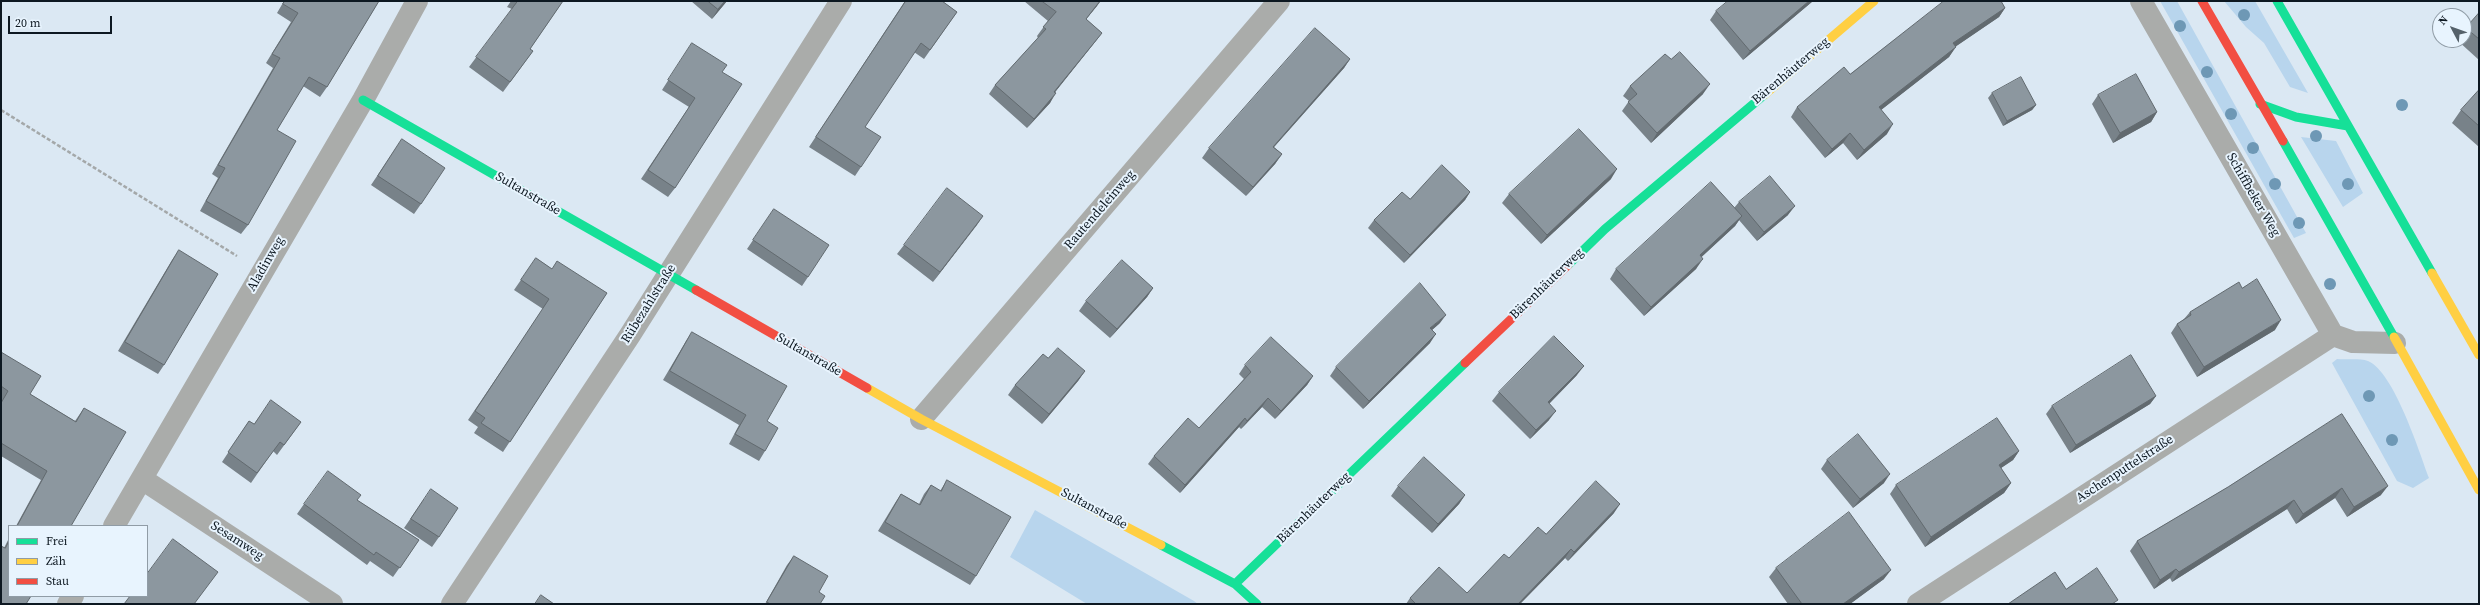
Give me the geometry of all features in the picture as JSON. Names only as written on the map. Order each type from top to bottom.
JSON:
[{"type":"street","name":"Aladinweg","points":[[115,525],[363,100],[417,1]]},
{"type":"street","name":"Rübezahlstraße","points":[[452,604],[668,274],[841,1]]},
{"type":"street","name":"Rautendeleinweg","points":[[921,419],[1280,1]]},
{"type":"street","name":"Bärenhäuterweg","points":[[1235,584],[1605,228],[1874,1]]},
{"type":"street","name":"Schiffbeker Weg","points":[[2141,1],[2333,335]]},
{"type":"street","points":[[2202,1],[2339,239],[2395,342],[2479,490]]},
{"type":"street","points":[[2277,1],[2479,355]]},
{"type":"street","name":"Sultanstraße","points":[[363,100],[921,419],[1235,584],[1257,604]]},
{"type":"street","points":[[2260,104],[2296,117],[2348,126]]},
{"type":"street","points":[[2333,335],[2353,342],[2395,342]]},
{"type":"street","name":"Aschenputtelstraße","points":[[1918,604],[2333,335]]},
{"type":"street","name":"Sesamweg","points":[[142,479],[332,604]]},
{"type":"path","points":[[1,110],[262,272]]},
{"type":"shaded area","points":[[2160,1],[2177,1],[2306,233],[2294,238]]},
{"type":"shaded area","points":[[2224,1],[2255,1],[2308,93],[2290,87],[2264,43],[2246,27]]},
{"type":"shaded area","points":[[2301,137],[2336,141],[2363,193],[2343,207]]},
{"type":"shaded area","points":[[2337,359],[2368,361],[2378,368],[2396,396],[2412,432],[2429,478],[2413,488],[2397,481],[2332,363]]},
{"type":"shaded area","points":[[1035,510],[1198,604],[1087,604],[1010,557]]},
{"type":"building","points":[[285,1],[379,1],[327,87],[309,77],[277,130],[296,141],[248,225],[206,201],[225,168],[218,165],[280,58],[272,54],[298,13],[283,4]]},
{"type":"building","points":[[518,1],[563,1],[530,49],[533,51],[510,82],[476,57]]},
{"type":"building","points":[[708,1],[725,1],[718,9]]},
{"type":"building","points":[[906,1],[942,1],[957,12],[930,50],[921,43],[865,127],[881,137],[861,167],[816,137]]},
{"type":"building","points":[[1042,1],[1100,1],[1086,19],[1102,33],[1034,119],[995,85],[1046,29],[1043,27],[1056,12]]},
{"type":"building","points":[[1728,1],[1809,1],[1750,51],[1716,11]]},
{"type":"building","points":[[1944,1],[2001,1],[2005,8],[1953,43],[1956,47],[1879,107],[1893,124],[1864,150],[1850,133],[1832,149],[1797,107],[1844,67],[1850,74]]},
{"type":"building","points":[[2479,13],[2479,39],[2472,33],[2472,21]]},
{"type":"building","points":[[1315,28],[1350,59],[1273,147],[1282,154],[1253,187],[1209,148]]},
{"type":"building","points":[[692,43],[727,65],[722,72],[742,84],[675,188],[648,170],[695,98],[668,80]]},
{"type":"building","points":[[1680,52],[1710,84],[1657,133],[1628,102],[1637,94],[1630,86],[1665,54],[1671,59]]},
{"type":"building","points":[[2136,74],[2157,112],[2120,133],[2098,95]]},
{"type":"building","points":[[2021,77],[2036,105],[2007,121],[1992,93]]},
{"type":"building","points":[[2479,90],[2479,126],[2461,110]]},
{"type":"building","points":[[1579,129],[1617,169],[1547,235],[1509,194]]},
{"type":"building","points":[[402,139],[445,168],[421,204],[378,176]]},
{"type":"building","points":[[1442,165],[1470,192],[1410,255],[1374,220],[1402,192],[1410,199]]},
{"type":"building","points":[[1770,176],[1795,206],[1764,232],[1739,202]]},
{"type":"building","points":[[1711,182],[1742,216],[1700,255],[1703,259],[1651,307],[1616,269]]},
{"type":"building","points":[[947,188],[983,216],[940,272],[904,245]]},
{"type":"building","points":[[774,209],[829,245],[808,277],[753,240]]},
{"type":"building","points":[[179,250],[218,274],[164,365],[125,342]]},
{"type":"building","points":[[536,258],[552,269],[557,261],[607,293],[510,442],[481,423],[485,418],[475,411],[549,299],[521,280]]},
{"type":"building","points":[[1122,260],[1153,288],[1117,329],[1086,301]]},
{"type":"building","points":[[2257,279],[2281,320],[2204,367],[2177,324],[2191,315],[2190,312],[2239,282],[2242,288]]},
{"type":"building","points":[[1420,283],[1446,315],[1430,328],[1436,334],[1369,401],[1336,367]]},
{"type":"building","points":[[692,332],[787,386],[767,421],[778,428],[765,451],[735,434],[746,415],[670,371]]},
{"type":"building","points":[[1554,336],[1584,366],[1548,402],[1556,411],[1536,430],[1499,392]]},
{"type":"building","points":[[1271,337],[1313,376],[1281,411],[1268,398],[1247,421],[1245,418],[1185,485],[1154,456],[1188,418],[1199,428],[1251,372],[1245,365]]},
{"type":"building","points":[[1058,348],[1085,371],[1049,414],[1015,385],[1043,354],[1048,358]]},
{"type":"building","points":[[1,352],[41,376],[30,394],[76,422],[84,408],[126,432],[72,525],[18,525],[47,471],[1,443],[1,403],[8,391],[1,386]]},
{"type":"building","points":[[2131,355],[2156,396],[2076,445],[2052,406]]},
{"type":"building","points":[[271,400],[301,422],[284,445],[280,442],[257,473],[228,452],[249,421],[254,424]]},
{"type":"building","points":[[2342,414],[2388,486],[2354,507],[2342,488],[2303,514],[2294,500],[2179,572],[2176,569],[2160,580],[2137,541],[2228,487]]},
{"type":"building","points":[[1997,418],[2019,451],[1999,465],[2011,483],[1931,537],[1896,485]]},
{"type":"building","points":[[1858,434],[1890,474],[1860,499],[1827,460]]},
{"type":"building","points":[[1424,457],[1465,495],[1438,524],[1398,486]]},
{"type":"building","points":[[328,471],[361,495],[357,500],[419,540],[400,568],[376,552],[374,555],[304,504]]},
{"type":"building","points":[[947,480],[1011,517],[976,576],[885,522],[901,494],[920,505],[931,485],[941,491]]},
{"type":"building","points":[[1596,481],[1620,504],[1574,552],[1571,549],[1518,604],[1416,604],[1410,598],[1439,567],[1467,593],[1504,554],[1509,558],[1538,527],[1546,534]]},
{"type":"building","points":[[431,489],[458,508],[439,537],[411,519]]},
{"type":"building","points":[[1849,512],[1891,570],[1843,604],[1802,604],[1776,568]]},
{"type":"building","points":[[173,539],[218,572],[194,604],[124,604],[129,597],[148,597],[148,573]]},
{"type":"building","points":[[8,543],[8,597],[30,597],[26,604],[1,604],[1,546],[5,548]]},
{"type":"building","points":[[794,556],[828,576],[819,592],[825,596],[820,604],[770,604],[767,602]]},
{"type":"building","points":[[2097,568],[2118,600],[2112,604],[2008,604],[2055,572],[2066,589]]},
{"type":"building","points":[[541,595],[554,604],[535,604]]},
{"type":"traffic: fast","points":[[2277,1],[2432,273]]},
{"type":"traffic: fast","points":[[1568,265],[1605,229],[1764,95]]},
{"type":"traffic: fast","points":[[363,100],[696,290]]},
{"type":"traffic: fast","points":[[2260,104],[2296,117],[2348,126]]},
{"type":"traffic: fast","points":[[2283,141],[2394,337]]},
{"type":"traffic: fast","points":[[1235,584],[1465,363]]},
{"type":"traffic: fast","points":[[1161,545],[1235,584],[1257,604]]},
{"type":"traffic: slow","points":[[1764,95],[1874,1]]},
{"type":"traffic: slow","points":[[2432,273],[2479,355]]},
{"type":"traffic: slow","points":[[2394,337],[2479,490]]},
{"type":"traffic: slow","points":[[867,388],[921,419],[1161,545]]},
{"type":"traffic: jam","points":[[2202,1],[2283,141]]},
{"type":"traffic: jam","points":[[1465,363],[1568,265]]},
{"type":"traffic: jam","points":[[696,290],[867,388]]}]
